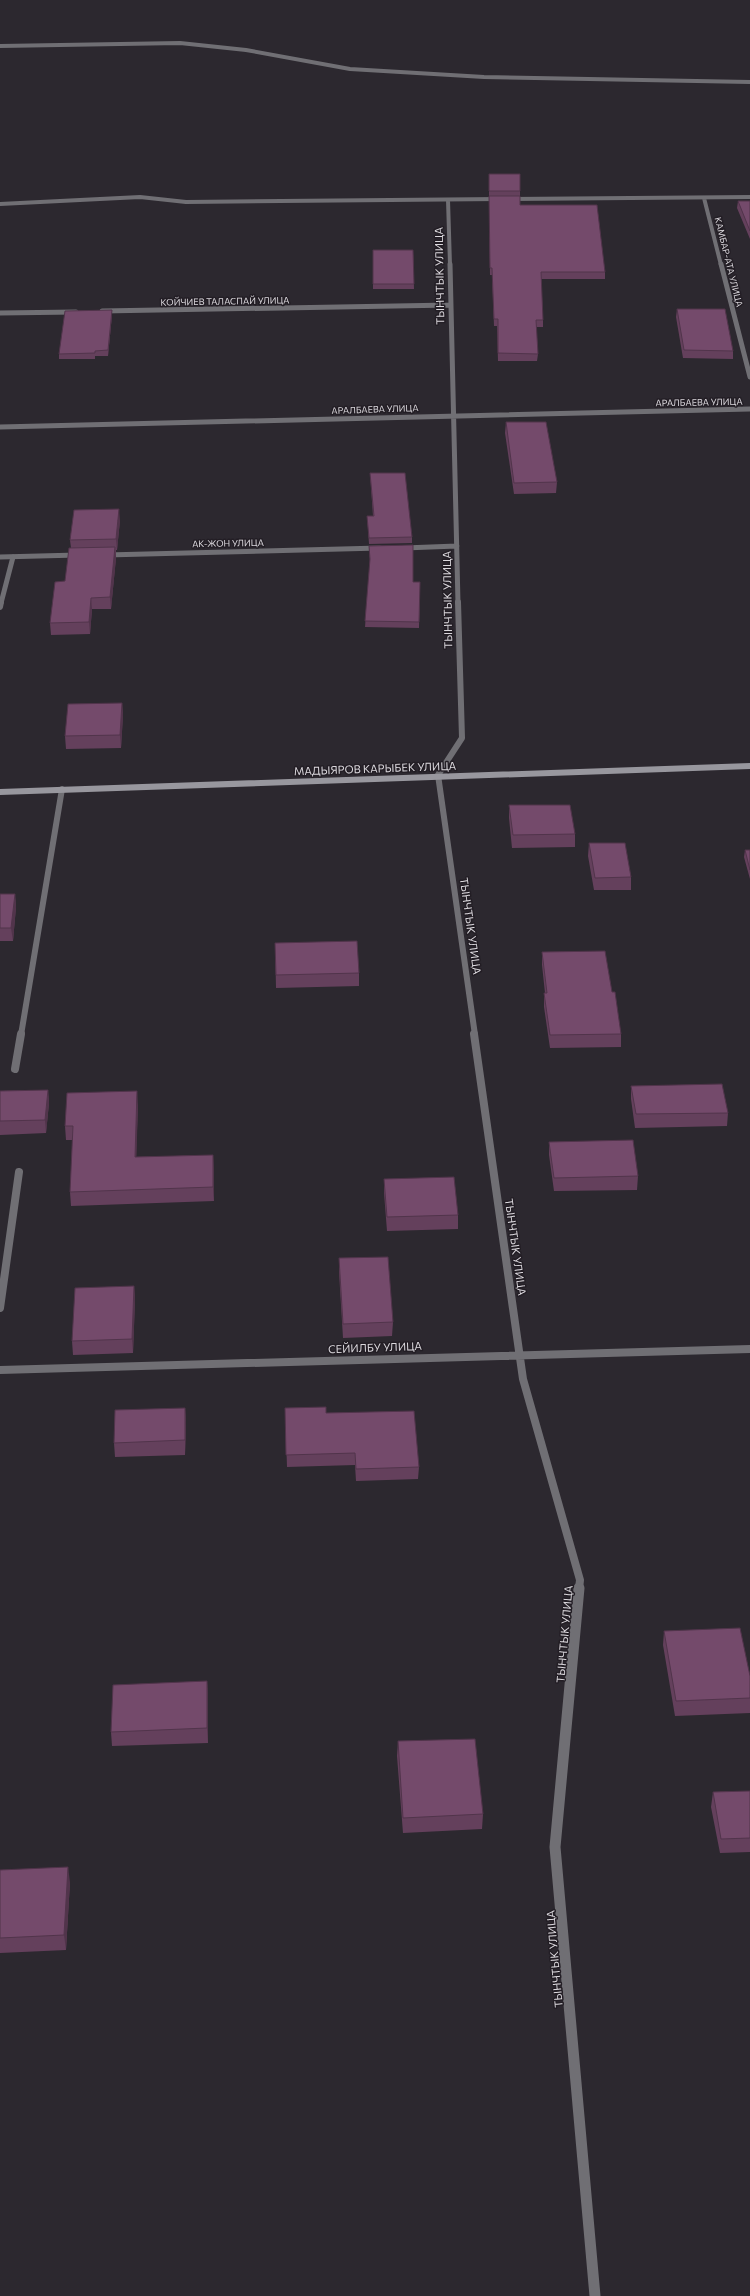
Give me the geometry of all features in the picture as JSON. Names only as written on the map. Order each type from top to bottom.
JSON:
[{"type":"street","points":[[0,46],[180,43],[246,50],[350,69],[484,77],[750,82]]},
{"type":"street","points":[[0,204],[107,200],[140,197],[186,202],[750,197]]},
{"type":"street","name":"КАМБАР-АТА УЛИЦА","points":[[704,198],[750,377]]},
{"type":"street","name":"ТЫНЧТЫК УЛИЦА","points":[[448,200],[462,738],[438,775],[523,1379],[580,1580],[555,1847],[595,2296]]},
{"type":"street","name":"КОЙЧИЕВ ТАЛАСПАЙ УЛИЦА","points":[[95,311],[451,305]]},
{"type":"street","points":[[0,313],[79,312]]},
{"type":"street","name":"АРАЛБАЕВА УЛИЦА","points":[[0,427],[750,409]]},
{"type":"street","points":[[393,548],[457,546]]},
{"type":"street","name":"АК-ЖОН УЛИЦА","points":[[100,555],[386,548]]},
{"type":"street","points":[[0,557],[84,555]]},
{"type":"street","points":[[0,607],[13,557]]},
{"type":"street","name":"МАДЫЯРОВ КАРЫБЕК УЛИЦА","points":[[0,792],[438,775],[750,766]]},
{"type":"street","points":[[15,1069],[62,789]]},
{"type":"street","points":[[0,1308],[19,1172]]},
{"type":"street","name":"СЕЙИЛБУ УЛИЦА","points":[[0,1370],[750,1349]]},
{"type":"building","points":[[489,174],[520,174],[520,191],[489,191]]},
{"type":"building","points":[[489,196],[520,196],[520,205],[597,205],[605,272],[541,272],[543,320],[536,320],[538,354],[498,353],[498,319],[494,319],[492,268],[490,268]]},
{"type":"building","points":[[738,201],[750,201],[750,231]]},
{"type":"building","points":[[373,250],[413,250],[414,284],[373,284]]},
{"type":"building","points":[[677,309],[725,309],[733,351],[684,350]]},
{"type":"building","points":[[112,310],[108,350],[95,351],[95,353],[59,354],[65,311]]},
{"type":"building","points":[[506,422],[546,422],[557,482],[514,483]]},
{"type":"building","points":[[370,473],[405,473],[412,537],[369,538],[367,516],[374,516]]},
{"type":"building","points":[[119,509],[116,539],[70,540],[74,510]]},
{"type":"building","points":[[413,545],[413,582],[420,582],[419,622],[365,621],[370,559],[369,546]]},
{"type":"building","points":[[115,547],[110,597],[91,598],[89,622],[50,623],[55,582],[65,581],[69,548]]},
{"type":"building","points":[[122,703],[120,735],[65,736],[68,704]]},
{"type":"building","points":[[509,805],[570,805],[575,834],[513,835]]},
{"type":"building","points":[[589,843],[625,843],[631,877],[595,878]]},
{"type":"building","points":[[745,850],[750,850],[750,870]]},
{"type":"building","points":[[0,894],[15,894],[11,928],[0,928]]},
{"type":"building","points":[[357,941],[359,973],[276,975],[275,943]]},
{"type":"building","points":[[605,951],[612,992],[615,992],[621,1034],[550,1035],[544,993],[547,993],[542,952]]},
{"type":"building","points":[[722,1084],[728,1113],[636,1114],[631,1086]]},
{"type":"building","points":[[48,1090],[45,1120],[0,1121],[0,1091]]},
{"type":"building","points":[[137,1091],[135,1157],[213,1155],[213,1187],[70,1192],[73,1126],[65,1126],[67,1093]]},
{"type":"building","points":[[633,1140],[638,1176],[554,1178],[549,1142]]},
{"type":"building","points":[[454,1177],[458,1215],[387,1217],[384,1179]]},
{"type":"building","points":[[388,1257],[393,1322],[343,1324],[339,1258]]},
{"type":"building","points":[[134,1286],[132,1339],[72,1341],[75,1288]]},
{"type":"building","points":[[326,1407],[326,1413],[414,1411],[419,1467],[356,1469],[355,1453],[286,1455],[285,1408]]},
{"type":"building","points":[[185,1408],[185,1440],[114,1443],[115,1410]]},
{"type":"building","points":[[740,1628],[750,1676],[750,1698],[676,1701],[664,1631]]},
{"type":"building","points":[[207,1681],[207,1728],[111,1732],[113,1685]]},
{"type":"building","points":[[475,1739],[483,1814],[403,1818],[398,1741]]},
{"type":"building","points":[[750,1791],[750,1838],[721,1839],[713,1792]]},
{"type":"building","points":[[68,1867],[64,1935],[0,1938],[0,1870]]}]
